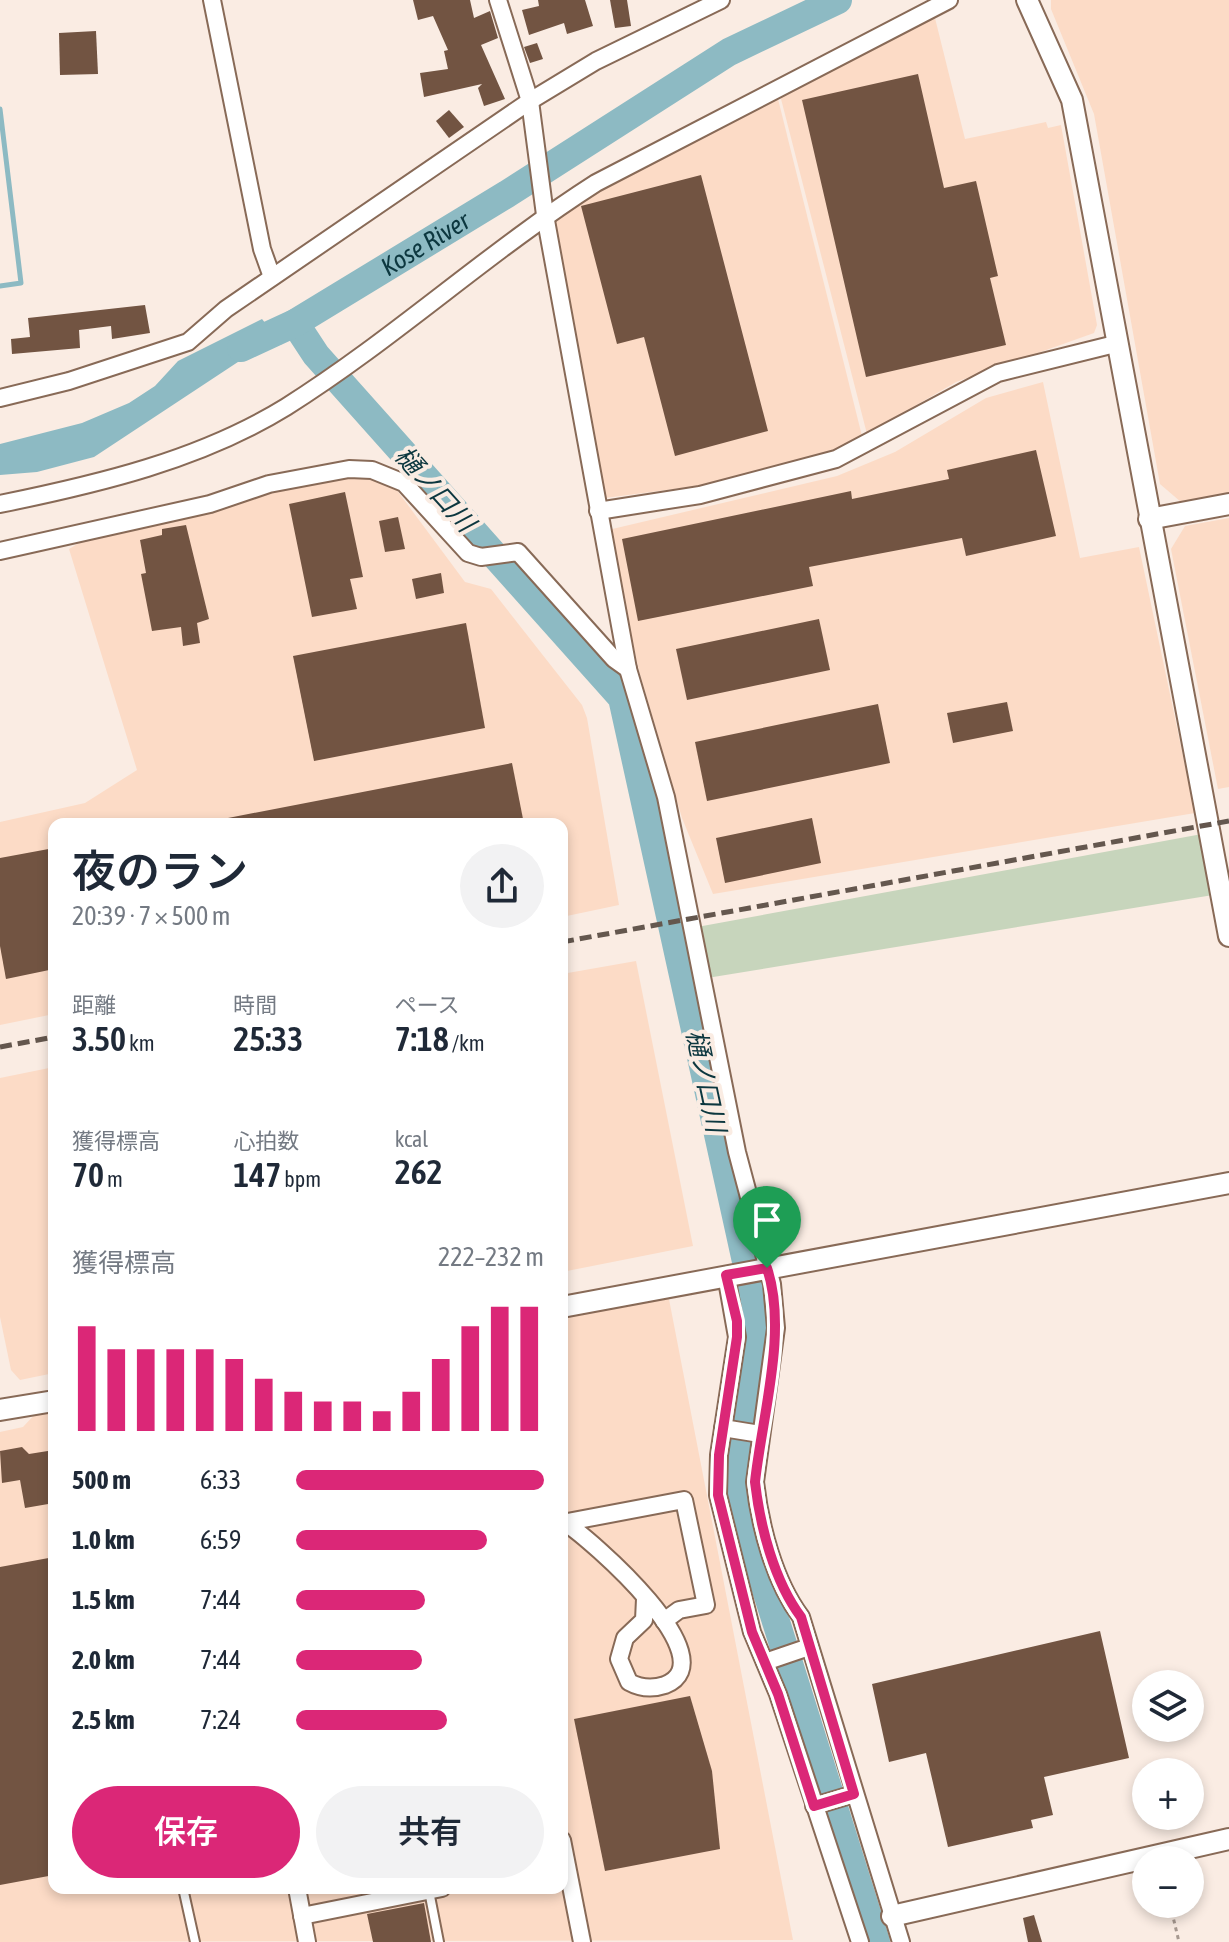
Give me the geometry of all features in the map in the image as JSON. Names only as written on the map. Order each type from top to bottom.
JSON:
[{"type":"street","points":[[212,0],[262,249],[272,277]]},
{"type":"street","points":[[498,0],[531,107],[544,212],[628,669],[666,797],[737,1152],[764,1268],[772,1284],[776,1328],[756,1433],[757,1502],[790,1602],[801,1617],[806,1648],[901,1942]]},
{"type":"street","points":[[0,398],[69,381],[188,342],[226,309],[272,277],[596,61],[721,0]]},
{"type":"street","points":[[0,504],[76,488],[206,447],[284,408],[544,212],[949,0]]},
{"type":"street","points":[[1027,0],[1072,100],[1115,344],[1229,936]]},
{"type":"street","points":[[598,511],[700,495],[836,459],[998,373],[1115,344]]},
{"type":"street","points":[[0,551],[210,504],[269,484],[349,469],[372,470],[404,483],[468,553],[481,557],[518,552],[614,659],[628,669]]},
{"type":"street","points":[[1149,519],[1229,504]]},
{"type":"street","points":[[568,1306],[1229,1183]]},
{"type":"street","points":[[730,1275],[737,1337],[718,1495],[752,1632],[769,1661],[860,1942]]},
{"type":"street","points":[[1,1407],[48,1402]]},
{"type":"street","points":[[725,1428],[756,1433]]},
{"type":"street","points":[[568,1522],[684,1500],[706,1605],[679,1610],[664,1621]]},
{"type":"street","points":[[568,1526],[594,1542],[645,1599],[664,1621],[683,1651],[681,1670],[671,1682],[660,1686],[634,1685],[623,1672],[619,1652],[628,1635],[644,1620],[645,1599]]},
{"type":"street","points":[[769,1661],[806,1648]]},
{"type":"street","points":[[818,1805],[852,1795]]},
{"type":"street","points":[[892,1916],[1229,1839]]},
{"type":"street","points":[[568,1879],[582,1942]]},
{"type":"street","points":[[298,1894],[307,1942]]},
{"type":"street","points":[[302,1916],[411,1894]]},
{"type":"lane","points":[[184,1894],[195,1942]]},
{"type":"lane","points":[[436,1894],[439,1942]]},
{"type":"path","points":[[1173,1918],[1179,1942]]},
{"type":"shaded area","points":[[1051,0],[1229,0],[1229,494],[1181,502],[1160,484],[1094,114],[1051,9]]},
{"type":"shaded area","points":[[934,14],[965,139],[1046,122],[1048,128],[1061,125],[1097,325],[1094,333],[956,382],[867,434],[780,95]]},
{"type":"shaded area","points":[[777,95],[862,436],[831,452],[781,467],[697,486],[605,498],[555,220],[602,189]]},
{"type":"shaded area","points":[[1043,382],[1080,558],[1139,547],[1195,813],[713,894],[682,818],[639,671],[608,530],[837,476],[895,452],[986,398]]},
{"type":"shaded area","points":[[370,475],[396,489],[465,582],[491,589],[582,705],[587,718],[619,905],[568,916],[568,818],[48,818],[48,1015],[0,1025],[0,822],[85,803],[137,770],[69,549],[91,536],[328,478]]},
{"type":"shaded area","points":[[1229,518],[1229,787],[1218,789],[1171,549],[1185,526]]},
{"type":"shaded area","points":[[636,961],[693,1246],[568,1271],[568,973]]},
{"type":"shaded area","points":[[48,1068],[48,1374],[20,1380],[11,1370],[0,1317],[0,1078]]},
{"type":"shaded area","points":[[668,1294],[793,1940],[0,1942],[0,1432],[23,1427],[36,1413],[48,1411],[48,1894],[568,1894],[568,1313]]},
{"type":"green space","points":[[1202,834],[1213,895],[707,978],[697,927]]},
{"type":"water","points":[[262,319],[282,344],[244,358],[94,457],[37,472],[0,475],[0,444],[82,423],[129,403],[155,386],[178,361]]},
{"type":"building","points":[[413,0],[470,0],[474,18],[490,11],[498,38],[481,45],[505,99],[484,106],[478,88],[482,84],[424,97],[420,73],[448,69],[444,51],[448,50],[433,16],[418,20]]},
{"type":"building","points":[[538,0],[585,0],[593,26],[567,34],[564,23],[529,35],[522,10],[539,6]]},
{"type":"building","points":[[610,0],[627,0],[631,26],[615,28]]},
{"type":"building","points":[[96,31],[98,74],[60,75],[59,33]]},
{"type":"building","points":[[537,43],[543,59],[530,63],[524,47]]},
{"type":"building","points":[[918,74],[944,188],[976,181],[998,276],[990,278],[1006,345],[866,377],[802,100]]},
{"type":"building","points":[[449,110],[464,127],[449,138],[436,121]]},
{"type":"building","points":[[701,175],[768,431],[675,456],[644,337],[617,344],[581,206]]},
{"type":"building","points":[[145,305],[150,333],[112,339],[111,326],[79,330],[80,348],[12,354],[11,339],[30,337],[28,318]]},
{"type":"building","points":[[1036,450],[1056,536],[966,556],[962,538],[809,567],[813,586],[638,621],[622,539],[851,491],[852,499],[949,479],[947,470]]},
{"type":"building","points":[[345,492],[363,577],[350,579],[357,609],[312,617],[289,504]]},
{"type":"building","points":[[398,517],[405,549],[385,552],[379,521]]},
{"type":"building","points":[[186,525],[209,619],[197,623],[200,643],[183,646],[181,627],[152,631],[141,574],[146,573],[140,540],[162,535],[162,529]]},
{"type":"building","points":[[441,573],[444,593],[416,599],[412,579]]},
{"type":"building","points":[[819,619],[830,670],[687,700],[676,649]]},
{"type":"building","points":[[466,623],[485,728],[314,761],[293,656]]},
{"type":"building","points":[[1007,702],[1013,731],[953,743],[947,713]]},
{"type":"building","points":[[878,704],[890,763],[707,801],[695,742]]},
{"type":"building","points":[[512,763],[523,818],[228,818]]},
{"type":"building","points":[[812,818],[821,863],[725,883],[716,838]]},
{"type":"building","points":[[48,849],[48,970],[6,979],[0,946],[0,858]]},
{"type":"building","points":[[22,1447],[29,1454],[48,1451],[48,1504],[25,1508],[20,1480],[2,1483],[0,1451]]},
{"type":"building","points":[[48,1558],[48,1876],[0,1885],[0,1567]]},
{"type":"building","points":[[1100,1631],[1129,1758],[1044,1777],[1053,1815],[1031,1820],[1033,1828],[948,1847],[926,1753],[889,1762],[872,1684]]},
{"type":"building","points":[[690,1696],[712,1771],[720,1849],[605,1871],[574,1719]]},
{"type":"building","points":[[424,1903],[431,1942],[373,1942],[367,1914]]},
{"type":"building","points":[[1034,1915],[1042,1942],[1028,1942],[1023,1918]]},
{"type":"waterway","name":"Kose River","points":[[241,348],[295,323],[507,194],[729,52],[838,0]]},
{"type":"waterway","points":[[0,109],[21,283],[0,286]]},
{"type":"waterway","name":"樋ノ口川","points":[[295,323],[316,355],[622,698],[756,1307],[752,1356],[737,1452],[738,1500],[876,1942]]},
{"type":"railway","points":[[568,941],[1229,821]]},
{"type":"railway","points":[[0,1047],[48,1038]]},
{"type":"route","points":[[767,1268],[776,1308],[776,1328],[760,1434],[755,1482],[757,1502],[790,1602],[801,1617],[854,1794],[814,1806],[778,1694],[752,1632],[718,1495],[719,1455],[737,1337],[737,1321],[726,1275],[767,1268]]}]
